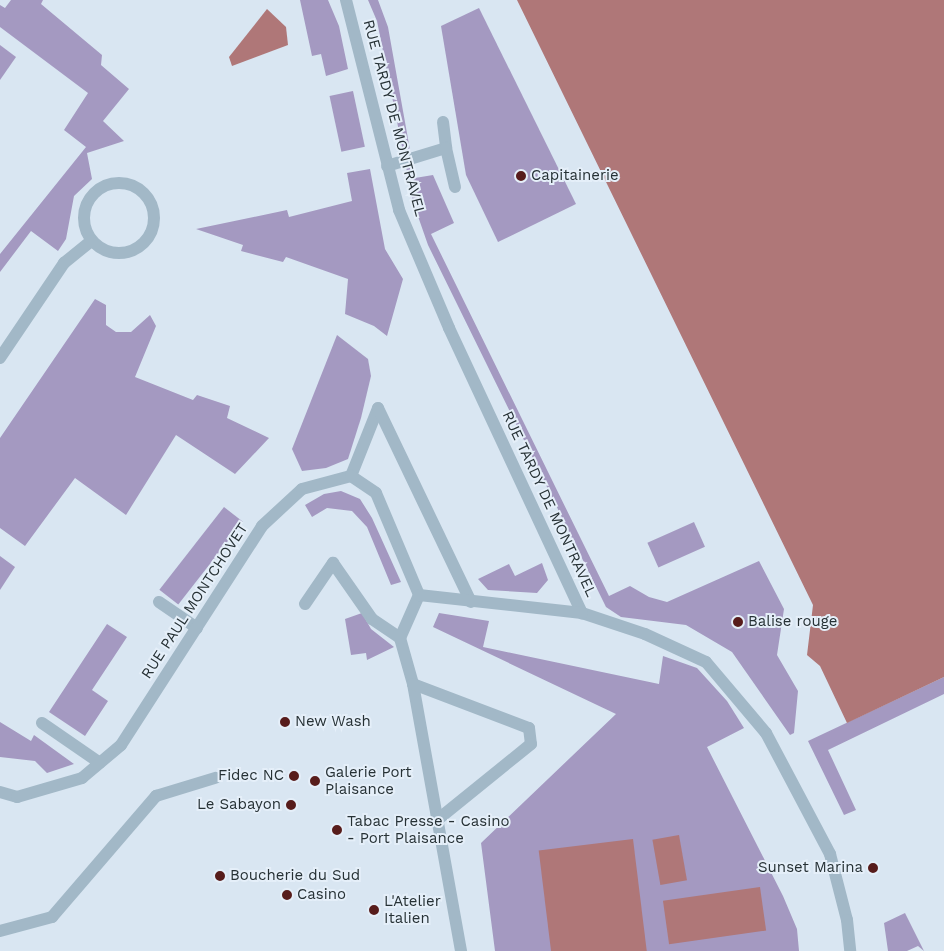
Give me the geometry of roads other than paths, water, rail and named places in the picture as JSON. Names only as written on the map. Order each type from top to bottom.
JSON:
[{"type":"street","name":"RUE TARDY DE MONTRAVEL","points":[[346,0],[399,210],[449,328],[582,613],[645,634],[706,662],[766,733],[830,854],[847,920],[850,951]]},
{"type":"street","points":[[443,122],[446,148],[455,187]]},
{"type":"street","points":[[387,166],[446,148]]},
{"type":"street","points":[[122,182],[144,193],[154,213],[150,236],[143,245],[122,254],[111,253],[91,241],[83,218],[90,196],[100,188],[122,182]]},
{"type":"street","points":[[0,358],[64,263],[91,241]]},
{"type":"street","points":[[461,951],[436,821],[413,684],[400,638],[418,594],[376,493],[351,476],[378,408],[471,602]]},
{"type":"street","name":"RUE PAUL MONTCHOVET","points":[[0,792],[17,797],[82,778],[121,745],[262,526],[302,489],[351,476]]},
{"type":"street","points":[[305,604],[333,563],[372,620],[400,638]]},
{"type":"street","points":[[418,594],[471,602],[582,613]]},
{"type":"street","points":[[159,602],[197,628]]},
{"type":"street","points":[[413,684],[529,728],[531,744],[436,821]]},
{"type":"street","points":[[42,723],[100,762]]},
{"type":"street","points":[[0,931],[52,917],[156,796],[215,778]]},
{"type":"place","name":"Capitainerie","points":[[521,176]]},
{"type":"place","name":"Balise rouge","points":[[738,622]]},
{"type":"place","name":"New Wash","points":[[285,722]]},
{"type":"place","name":"Fidec NC","points":[[294,776]]},
{"type":"place","name":"Galerie Port Plaisance","points":[[315,781]]},
{"type":"place","name":"Le Sabayon","points":[[291,805]]},
{"type":"place","name":"Tabac Presse - Casino - Port Plaisance","points":[[337,830]]},
{"type":"place","name":"Sunset Marina","points":[[873,868]]},
{"type":"place","name":"Boucherie du Sud","points":[[220,876]]},
{"type":"place","name":"Casino","points":[[287,895]]},
{"type":"place","name":"L'Atelier Italien","points":[[374,910]]}]
